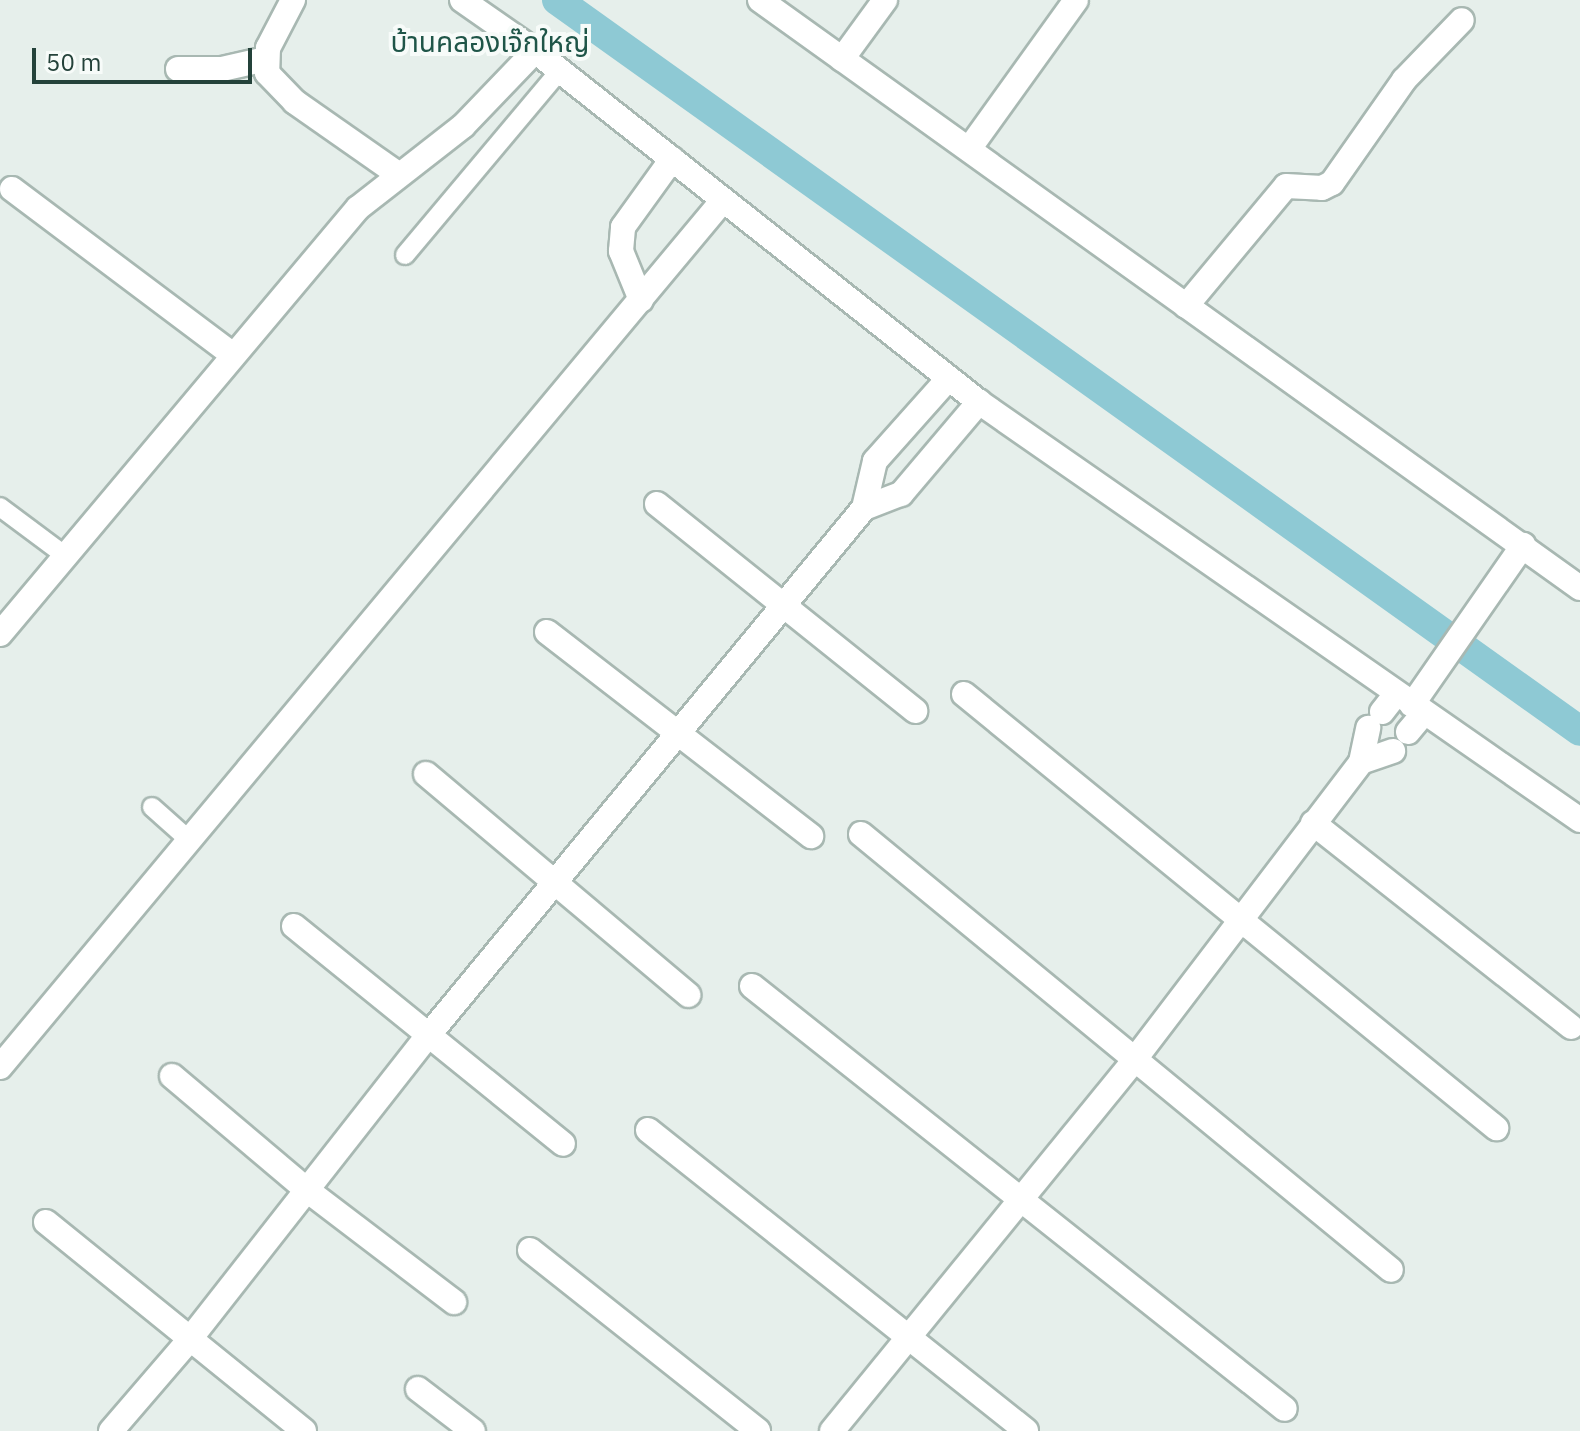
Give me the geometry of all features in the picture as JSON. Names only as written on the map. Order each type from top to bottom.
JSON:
[{"type":"street","points":[[293,0],[266,59],[267,73],[295,102],[398,174]]},
{"type":"street","points":[[462,0],[560,70],[979,402],[1401,716],[1580,820]]},
{"type":"street","points":[[760,0],[1580,588]]},
{"type":"street","points":[[842,59],[885,0]]},
{"type":"street","points":[[969,149],[1076,0]]},
{"type":"street","points":[[1186,306],[1286,186],[1322,188],[1332,183],[1404,80],[1462,20]]},
{"type":"street","points":[[0,634],[63,554],[358,208],[463,126],[535,51]]},
{"type":"street","points":[[178,69],[222,69],[266,59]]},
{"type":"street","points":[[641,300],[621,251],[623,227],[672,159]]},
{"type":"street","points":[[12,189],[232,354]]},
{"type":"street","points":[[0,1067],[723,200]]},
{"type":"street","points":[[111,1431],[190,1339],[554,881],[864,508],[875,461],[949,378]]},
{"type":"street","points":[[864,508],[901,494],[979,402]]},
{"type":"street","points":[[657,504],[915,711]]},
{"type":"street","points":[[832,1431],[1017,1199],[1135,1059],[1240,917],[1361,762],[1401,716],[1523,545]]},
{"type":"street","points":[[547,632],[811,836]]},
{"type":"street","points":[[964,694],[1496,1128]]},
{"type":"street","points":[[426,774],[688,995]]},
{"type":"street","points":[[1313,823],[1571,1027]]},
{"type":"street","points":[[861,834],[1391,1270]]},
{"type":"street","points":[[294,926],[427,1037],[563,1144]]},
{"type":"street","points":[[752,986],[1285,1409]]},
{"type":"street","points":[[172,1076],[307,1190],[454,1302]]},
{"type":"street","points":[[648,1130],[1026,1431]]},
{"type":"street","points":[[46,1222],[304,1431]]},
{"type":"street","points":[[530,1250],[758,1431]]},
{"type":"street","points":[[418,1389],[473,1431]]},
{"type":"lane","points":[[405,255],[560,70]]},
{"type":"lane","points":[[0,507],[63,554]]},
{"type":"lane","points":[[152,807],[189,840]]},
{"type":"waterway","points":[[557,0],[1580,731]]},
{"type":"district","name":"บ้านคลองเจ๊กใหญ่","points":[[490,42]]}]
